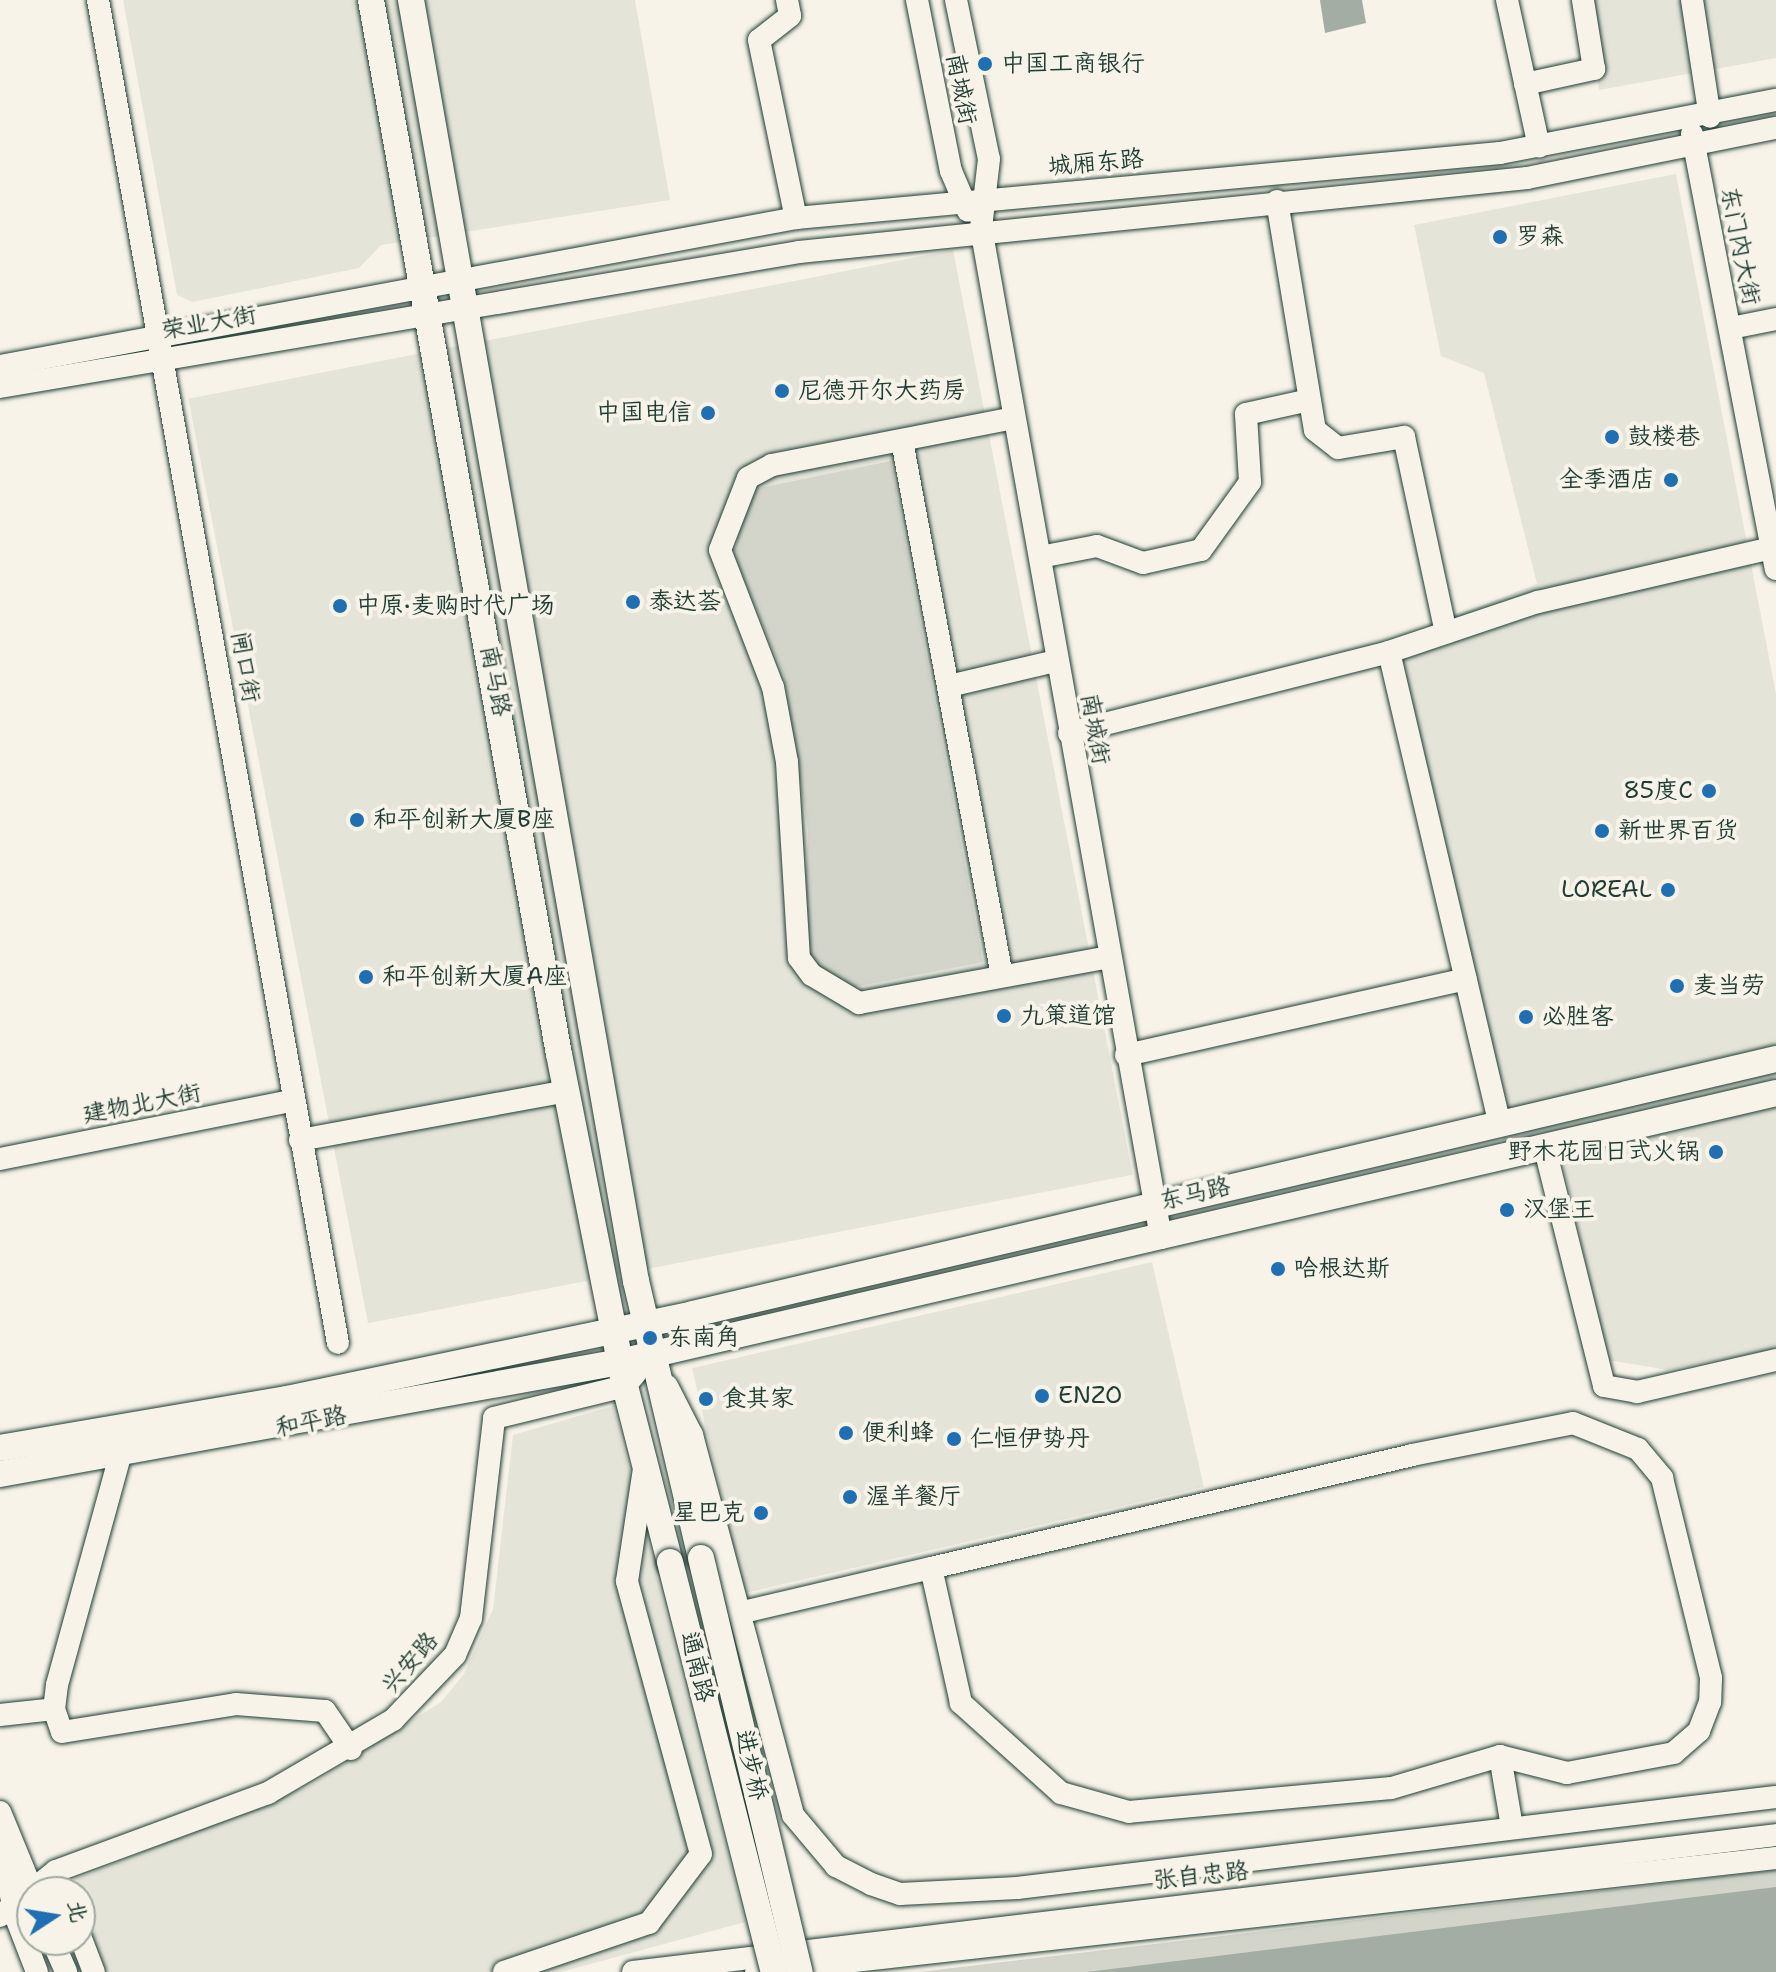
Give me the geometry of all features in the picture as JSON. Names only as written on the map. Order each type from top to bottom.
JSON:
[{"type":"main road","name":"南马路","points":[[371,0],[567,1091],[623,1374]]},
{"type":"main road","name":"南马路","points":[[411,0],[651,1353]]},
{"type":"main road","name":"东马路","points":[[615,1330],[1776,1059]]},
{"type":"main road","name":"东马路","points":[[623,1374],[651,1353],[1161,1238],[1776,1093]]},
{"type":"main road","name":"和平路","points":[[0,1448],[287,1399],[615,1330]]},
{"type":"main road","name":"进步桥","points":[[651,1353],[800,1972]]},
{"type":"main road","name":"和平路","points":[[0,1474],[623,1374]]},
{"type":"main road","name":"通南路","points":[[623,1374],[644,1468],[774,1972]]},
{"type":"street","name":"闸口街","points":[[98,0],[338,1343]]},
{"type":"street","points":[[787,0],[790,16],[759,40],[796,218]]},
{"type":"street","name":"南城街","points":[[917,0],[959,199],[981,228]]},
{"type":"street","name":"南城街","points":[[956,0],[989,159],[981,228],[1161,1238]]},
{"type":"street","points":[[1507,0],[1539,147]]},
{"type":"street","points":[[1525,84],[1594,69],[1583,0]]},
{"type":"street","name":"东门内大街","points":[[1692,0],[1700,119],[1694,149],[1768,486],[1774,559]]},
{"type":"street","name":"城厢东路","points":[[421,285],[796,218],[959,199],[1539,147],[1700,119],[1776,100]]},
{"type":"street","points":[[426,313],[981,228],[1527,178],[1694,149],[1776,128]]},
{"type":"street","points":[[1277,201],[1315,430],[1338,448],[1404,437],[1446,633]]},
{"type":"street","name":"荣业大街","points":[[0,387],[421,285]]},
{"type":"street","name":"荣业大街","points":[[0,366],[426,313]]},
{"type":"street","points":[[1731,328],[1776,319]]},
{"type":"street","points":[[1040,557],[1097,546],[1143,563],[1201,550],[1250,482],[1246,414],[1309,400]]},
{"type":"street","points":[[1014,418],[772,465],[748,478],[720,550],[773,687],[787,762],[799,958],[812,975],[859,1003],[1109,957]]},
{"type":"street","points":[[902,441],[1002,976]]},
{"type":"street","points":[[1069,733],[1389,652],[1538,602],[1774,559]]},
{"type":"street","points":[[1389,652],[1500,1125]]},
{"type":"street","points":[[949,686],[1056,661]]},
{"type":"street","points":[[1126,1055],[1466,979]]},
{"type":"street","points":[[300,1140],[567,1091]]},
{"type":"street","name":"建物北大街","points":[[0,1159],[294,1100]]},
{"type":"street","points":[[1545,1149],[1604,1386],[1637,1392],[1776,1360]]},
{"type":"street","points":[[651,1353],[692,1435],[793,1815],[836,1866],[900,1894],[1017,1888],[1776,1797]]},
{"type":"street","name":"兴安路","points":[[53,1876],[73,1864],[268,1793],[351,1749],[428,1689],[466,1633],[477,1597],[494,1418],[623,1374]]},
{"type":"street","points":[[739,1613],[931,1568],[1545,1426],[1596,1427],[1638,1449],[1667,1491],[1711,1678],[1710,1702],[1699,1731],[1674,1753],[1567,1773],[1500,1756],[1391,1788],[1129,1812],[1061,1793],[961,1703],[931,1568]]},
{"type":"street","points":[[120,1456],[54,1709],[62,1732],[236,1704],[325,1711],[351,1749]]},
{"type":"street","points":[[504,1972],[649,1923],[701,1854],[627,1581],[644,1468]]},
{"type":"street","points":[[0,1715],[54,1709]]},
{"type":"street","points":[[1500,1756],[1512,1827]]},
{"type":"street","points":[[0,1812],[16,1883]]},
{"type":"street","name":"张自忠路","points":[[633,1972],[1776,1835]]},
{"type":"street","points":[[0,1842],[16,1887]]},
{"type":"street","name":"张自忠路","points":[[756,1972],[1776,1858]]},
{"type":"shaded area","points":[[123,0],[635,0],[670,200],[381,245],[359,268],[192,302],[177,295]]},
{"type":"shaded area","points":[[1320,0],[1362,0],[1366,23],[1325,33]]},
{"type":"shaded area","points":[[1585,0],[1776,0],[1776,58],[1599,90]]},
{"type":"shaded area","points":[[1676,174],[1776,694],[1776,1349],[1668,1370],[1608,1360],[1557,1137],[1505,1147],[1387,642],[1537,584],[1484,373],[1441,356],[1414,225]]},
{"type":"shaded area","points":[[953,250],[1133,1175],[368,1323],[188,399]]},
{"type":"shaded area","points":[[891,461],[983,962],[844,989],[803,957],[808,831],[784,676],[734,554],[750,490]]},
{"type":"shaded area","points":[[1152,1262],[1204,1487],[744,1593],[692,1368]]},
{"type":"shaded area","points":[[613,1406],[745,1922],[561,1972],[90,1972],[85,1956],[96,1956],[96,1876],[83,1876],[307,1787],[441,1702],[464,1674],[493,1609],[513,1435]]},
{"type":"shaded area","points":[[1776,1870],[1776,1972],[919,1972]]},
{"type":"shaded area","points":[[1776,1887],[1776,1972],[1087,1972]]},
{"type":"place","name":"中国工商银行","points":[[985,64]]},
{"type":"place","name":"罗森","points":[[1500,237]]},
{"type":"place","name":"尼德开尔大药房","points":[[782,391]]},
{"type":"place","name":"中国电信","points":[[708,413]]},
{"type":"place","name":"鼓楼巷","points":[[1612,437]]},
{"type":"place","name":"全季酒店","points":[[1671,480]]},
{"type":"place","name":"泰达荟","points":[[633,602]]},
{"type":"place","name":"中原·麦购时代广场","points":[[340,606]]},
{"type":"place","name":"85度C","points":[[1709,791]]},
{"type":"place","name":"和平创新大厦B座","points":[[357,820]]},
{"type":"place","name":"新世界百货","points":[[1602,831]]},
{"type":"place","name":"LOREAL","points":[[1668,890]]},
{"type":"place","name":"和平创新大厦A座","points":[[366,977]]},
{"type":"place","name":"麦当劳","points":[[1677,986]]},
{"type":"place","name":"九策道馆","points":[[1004,1016]]},
{"type":"place","name":"必胜客","points":[[1526,1017]]},
{"type":"place","name":"野木花园日式火锅","points":[[1716,1152]]},
{"type":"place","name":"汉堡王","points":[[1507,1210]]},
{"type":"place","name":"哈根达斯","points":[[1278,1269]]},
{"type":"place","name":"东南角","points":[[650,1338]]},
{"type":"place","name":"ENZO","points":[[1042,1396]]},
{"type":"place","name":"食其家","points":[[706,1399]]},
{"type":"place","name":"便利蜂","points":[[846,1433]]},
{"type":"place","name":"仁恒伊势丹","points":[[954,1439]]},
{"type":"place","name":"渥羊餐厅","points":[[850,1497]]},
{"type":"place","name":"星巴克","points":[[761,1513]]}]
